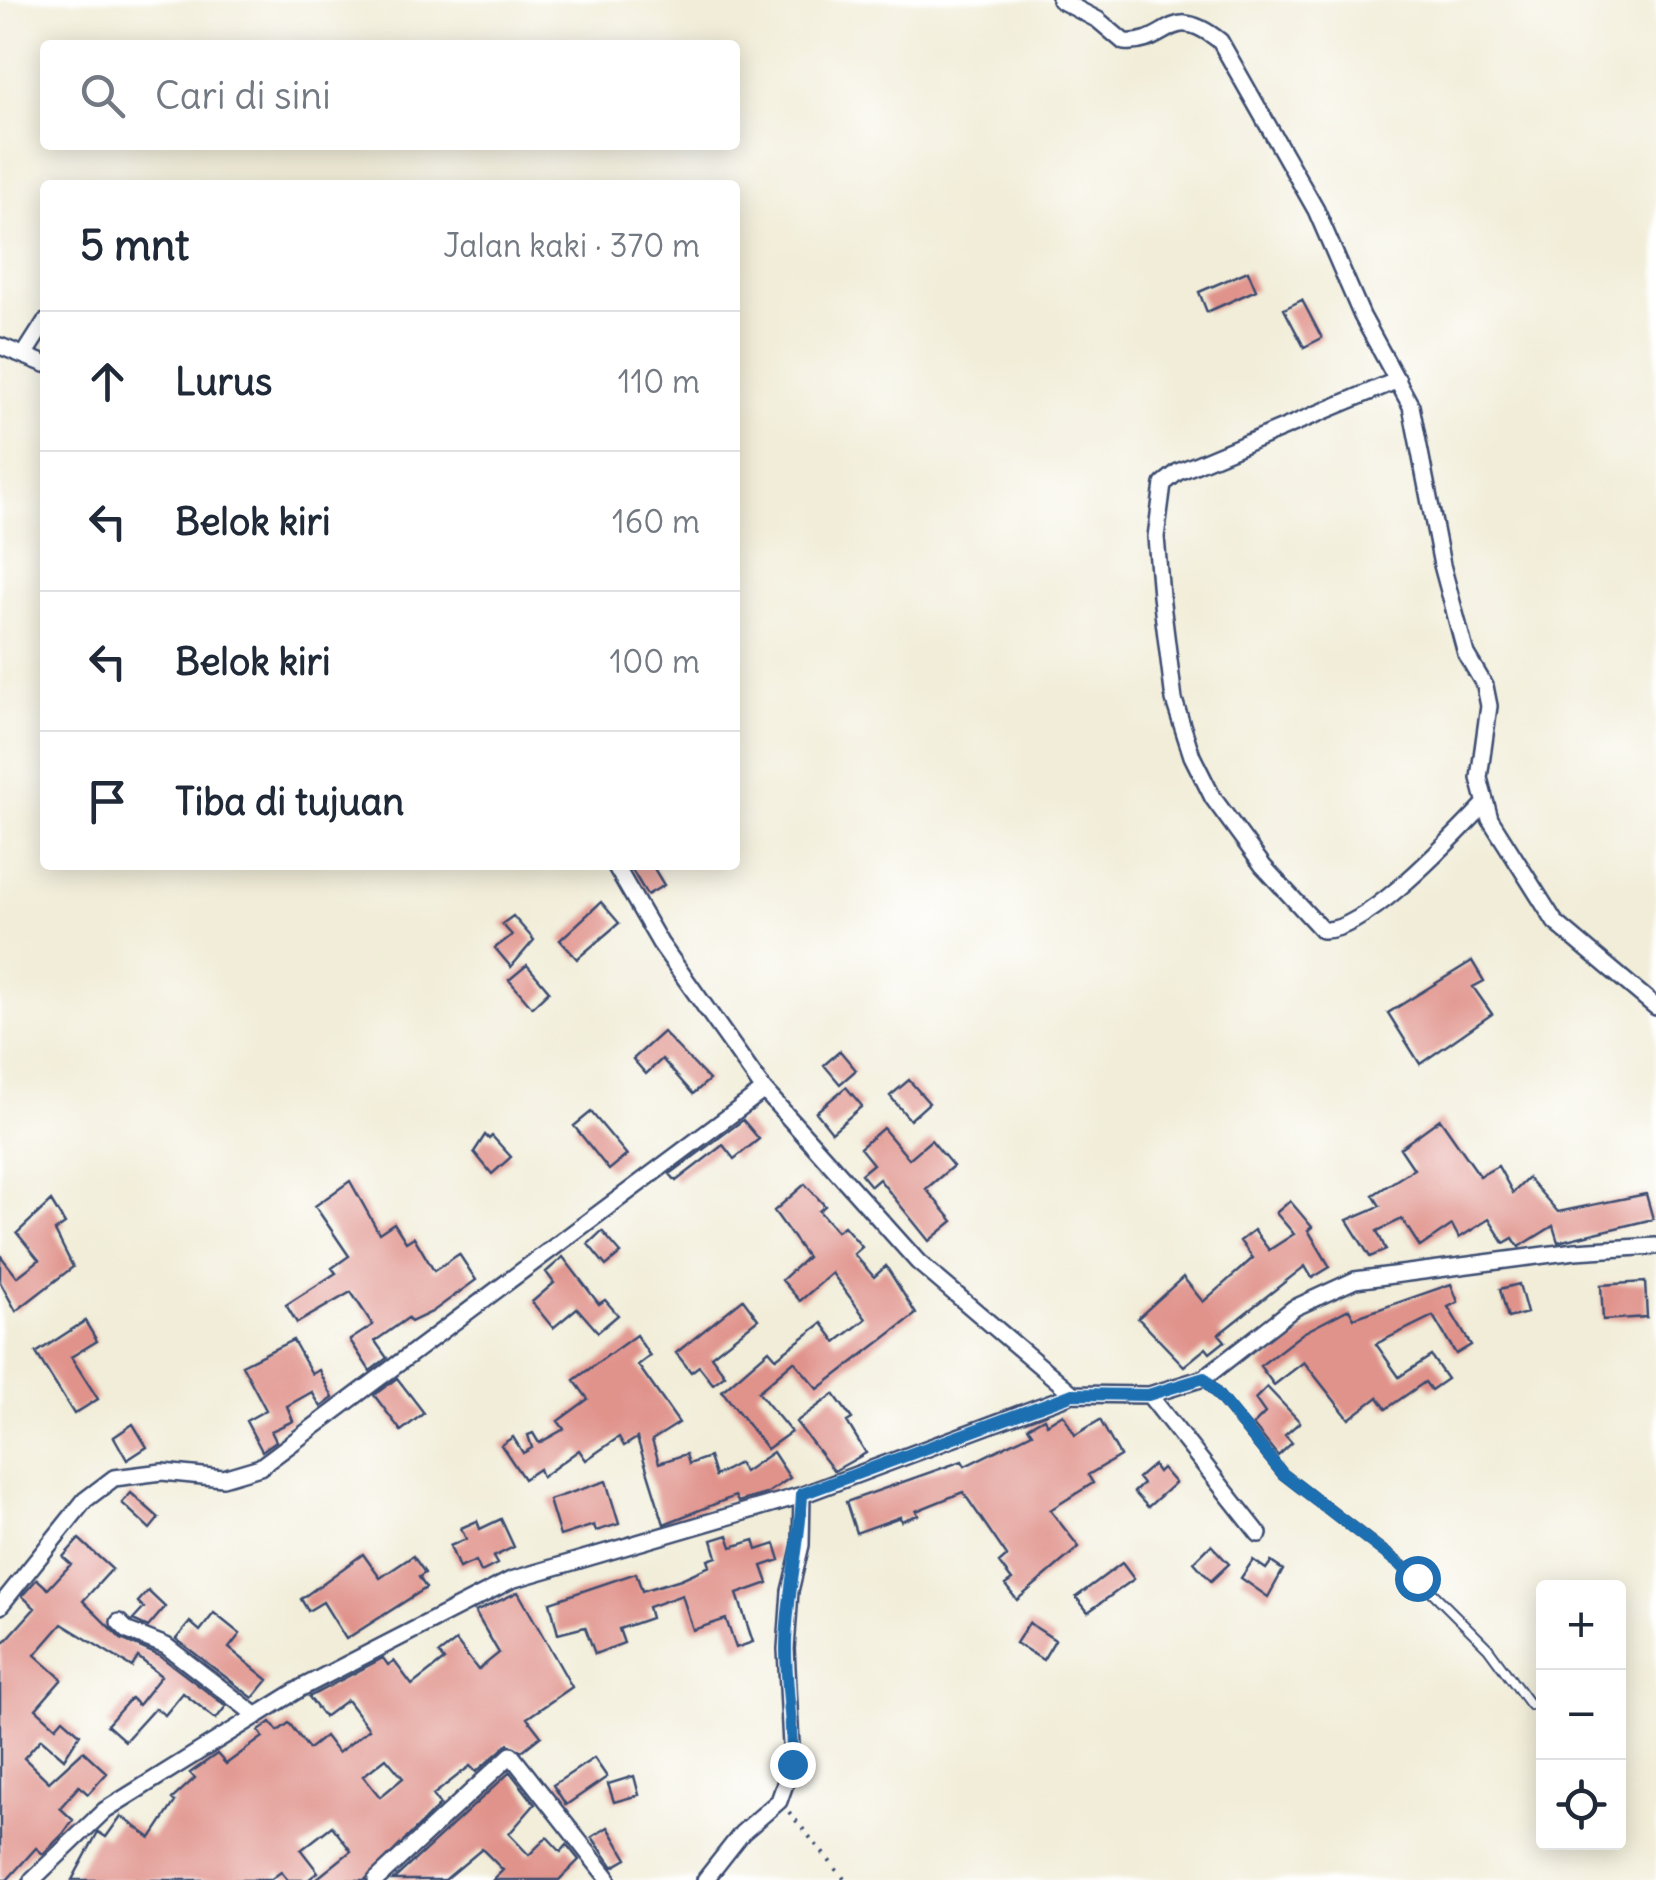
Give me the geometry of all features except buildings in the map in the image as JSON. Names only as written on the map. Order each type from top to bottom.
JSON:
[{"type":"street","points":[[1060,0],[1098,20],[1124,42],[1143,41],[1166,26],[1183,22],[1199,24],[1220,41],[1316,210],[1362,316],[1411,406],[1430,512],[1466,654],[1485,686],[1489,706],[1479,760],[1485,804],[1555,922],[1656,1007]]},
{"type":"street","points":[[24,355],[40,330]]},
{"type":"street","points":[[0,346],[40,362]]},
{"type":"street","points":[[1398,380],[1178,472],[1162,484],[1156,537],[1174,700],[1212,798],[1263,866],[1322,930],[1350,924],[1414,876],[1485,804]]},
{"type":"street","points":[[618,870],[660,943],[764,1090],[918,1262],[1073,1394]]},
{"type":"street","points":[[0,1606],[101,1486],[135,1474],[223,1478],[260,1467],[764,1090]]},
{"type":"street","points":[[32,1880],[105,1810],[301,1688],[511,1580],[802,1494],[1073,1394],[1148,1395],[1204,1378],[1294,1308],[1355,1280],[1575,1251],[1656,1246]]},
{"type":"street","points":[[1148,1395],[1259,1534]]},
{"type":"street","points":[[705,1880],[742,1834],[780,1801],[792,1764],[786,1649],[790,1592],[800,1545],[802,1494]]},
{"type":"street","points":[[119,1622],[128,1632],[166,1646],[257,1716]]},
{"type":"street","points":[[376,1880],[511,1755],[607,1877]]},
{"type":"lane","points":[[1204,1378],[1283,1474],[1417,1578],[1488,1648],[1530,1705]]},
{"type":"path","points":[[780,1801],[845,1880]]},
{"type":"route","points":[[792,1764],[786,1649],[790,1592],[800,1545],[802,1494],[1073,1394],[1148,1395],[1204,1378],[1283,1474],[1417,1578]]}]
